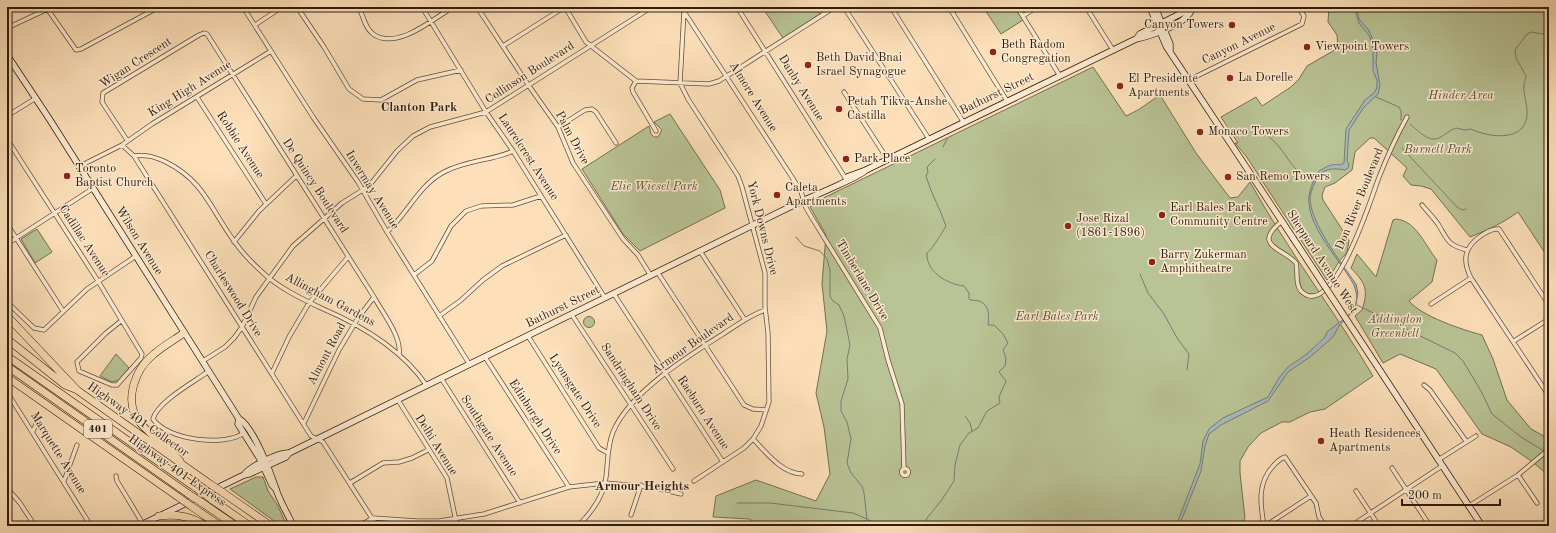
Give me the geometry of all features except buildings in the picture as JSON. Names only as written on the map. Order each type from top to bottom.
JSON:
[{"type":"highway","name":"Highway 401 Collector","points":[[7,316],[77,390],[271,526]]},
{"type":"highway","points":[[184,333],[153,354],[145,364],[134,382],[132,399],[134,413],[140,422],[173,452],[184,466]]},
{"type":"highway","points":[[7,338],[65,385],[77,390]]},
{"type":"highway","points":[[7,350],[23,362],[28,370]]},
{"type":"highway","name":"Highway 401 Express","points":[[7,356],[250,526]]},
{"type":"highway","name":"Highway 401 Express","points":[[7,366],[188,494],[236,526]]},
{"type":"highway","name":"401","points":[[7,377],[220,526]]},
{"type":"highway","points":[[160,516],[183,515],[195,519],[206,526]]},
{"type":"main road","name":"Sheppard Avenue West","points":[[1150,7],[1170,44],[1170,50],[1189,80],[1482,526]]},
{"type":"main road","name":"Sheppard Avenue West","points":[[1155,7],[1161,27]]},
{"type":"main road","name":"Bathurst Street","points":[[141,525],[265,464],[286,457],[289,453],[846,180],[847,177],[855,173],[866,170],[888,160],[1137,38],[1142,38],[1161,27],[1188,17],[1191,11],[1200,7]]},
{"type":"main road","name":"Wilson Avenue","points":[[7,55],[36,98],[92,190],[136,256],[239,419],[248,430],[276,483],[276,489],[293,526]]},
{"type":"main road","name":"Wilson Avenue","points":[[239,419],[238,424],[265,464]]},
{"type":"street","points":[[7,28],[47,8],[52,7]]},
{"type":"street","points":[[47,8],[76,50],[81,49],[159,7]]},
{"type":"street","name":"Invermay Avenue","points":[[244,7],[270,51],[363,190],[387,232],[470,365]]},
{"type":"street","points":[[255,25],[282,7]]},
{"type":"street","points":[[297,7],[324,47],[349,89],[363,99],[381,100],[416,80],[460,70]]},
{"type":"street","points":[[359,7],[370,30],[384,38],[400,38],[406,36],[453,7]]},
{"type":"street","name":"Laurelcrest Avenue","points":[[422,7],[486,112],[513,151],[605,298]]},
{"type":"street","name":"Palm Drive","points":[[477,7],[558,127],[573,163],[623,239],[638,255],[651,276]]},
{"type":"street","points":[[503,46],[566,7],[590,46],[636,81],[709,84],[728,76],[835,7]]},
{"type":"street","name":"Collinson Boulevard","points":[[203,361],[225,347],[242,327],[256,298],[293,246],[324,218],[369,186],[397,151],[413,136],[430,127],[486,112],[652,7]]},
{"type":"street","name":"Danby Avenue","points":[[737,7],[846,180]]},
{"type":"street","points":[[844,7],[929,140]]},
{"type":"street","points":[[891,7],[964,123]]},
{"type":"street","points":[[949,7],[1007,101]]},
{"type":"street","points":[[1017,7],[1060,76]]},
{"type":"street","points":[[1023,16],[1037,7]]},
{"type":"street","points":[[1086,7],[1113,50]]},
{"type":"street","name":"Canyon Avenue","points":[[1189,80],[1302,24],[1304,16],[1298,7]]},
{"type":"street","name":"Almore Avenue","points":[[683,9],[728,76],[801,191],[804,200]]},
{"type":"street","name":"York Downs Drive","points":[[683,9],[680,83],[688,100],[738,176],[765,273],[765,310],[768,333],[769,402],[761,426],[753,440],[694,481]]},
{"type":"street","name":"De Quincy Boulevard","points":[[204,33],[209,37],[374,298],[397,338],[400,348],[399,354]]},
{"type":"street","name":"Wigan Crescent","points":[[127,140],[102,102],[103,93],[204,33]]},
{"type":"street","name":"King High Avenue","points":[[122,145],[127,140],[270,51]]},
{"type":"street","points":[[636,81],[632,88],[633,92],[656,131]]},
{"type":"street","points":[[844,92],[888,160]]},
{"type":"street","name":"Robbie Avenue","points":[[197,97],[266,204]]},
{"type":"street","points":[[7,116],[36,98]]},
{"type":"street","points":[[558,127],[585,110],[592,108],[616,142]]},
{"type":"street","name":"Don River Boulevard","points":[[1282,221],[1270,233],[1271,245],[1296,263],[1298,286],[1302,292],[1310,296],[1322,293],[1331,284],[1346,259],[1368,208],[1389,152],[1407,117]]},
{"type":"street","name":"Cadillac Avenue","points":[[7,139],[98,281],[142,354],[141,358],[117,385],[112,385],[79,370],[77,368],[77,362],[106,333],[121,321]]},
{"type":"street","points":[[78,167],[122,145],[134,156]]},
{"type":"street","points":[[387,232],[417,195],[440,174],[459,166],[513,151]]},
{"type":"street","name":"Allingham Gardens","points":[[134,156],[141,155],[154,157],[178,168],[192,179],[205,193],[234,242],[269,278],[308,303],[378,337],[410,364],[427,386]]},
{"type":"street","name":"Charleswood Drive","points":[[134,156],[311,436],[324,442],[377,526]]},
{"type":"street","points":[[234,242],[266,204],[296,176]]},
{"type":"street","points":[[7,244],[92,190]]},
{"type":"street","points":[[414,275],[432,261],[451,226],[466,211],[481,206],[513,205],[541,196]]},
{"type":"street","name":"Timberlane Drive","points":[[804,200],[812,218],[880,328],[888,360],[902,404],[904,469]]},
{"type":"street","points":[[1422,205],[1437,223],[1447,240],[1455,246],[1467,250]]},
{"type":"street","points":[[7,224],[63,311]]},
{"type":"street","points":[[1549,305],[1502,232],[1495,228],[1474,240],[1467,250],[1465,260],[1466,268],[1471,278],[1549,396]]},
{"type":"street","points":[[439,316],[460,301],[483,280],[502,266],[566,235]]},
{"type":"street","points":[[700,251],[745,320]]},
{"type":"street","points":[[7,302],[34,328],[44,330],[63,311],[98,281],[136,256]]},
{"type":"street","points":[[272,373],[289,337],[308,303],[348,257]]},
{"type":"street","points":[[658,273],[744,406],[753,409],[766,410]]},
{"type":"street","points":[[1431,304],[1471,278]]},
{"type":"street","name":"Raeburn Avenue","points":[[614,294],[723,462]]},
{"type":"street","name":"Almont Road","points":[[304,423],[332,362],[354,325],[374,298]]},
{"type":"street","name":"Armour Boulevard","points":[[578,526],[598,501],[605,483],[608,453],[613,431],[620,418],[631,404],[666,372],[745,320],[765,310]]},
{"type":"street","name":"Sandringham Drive","points":[[572,315],[674,469]]},
{"type":"street","points":[[1514,341],[1549,319]]},
{"type":"street","name":"Lyonsgate Drive","points":[[528,336],[600,448],[608,453]]},
{"type":"street","name":"Edinburgh Drive","points":[[485,357],[569,488]]},
{"type":"street","points":[[209,372],[180,391],[154,412],[153,419],[155,423],[176,434],[201,440],[235,438],[244,433]]},
{"type":"street","name":"Southgate Avenue","points":[[441,378],[520,503]]},
{"type":"street","points":[[1424,385],[1430,390],[1466,441]]},
{"type":"street","name":"Marquette Avenue","points":[[7,392],[33,431],[91,526]]},
{"type":"street","name":"Delhi Avenue","points":[[398,400],[446,478],[457,526]]},
{"type":"street","points":[[33,431],[37,422]]},
{"type":"street","points":[[1438,460],[1476,436]]},
{"type":"street","points":[[753,440],[779,466],[794,473],[802,474]]},
{"type":"street","points":[[64,481],[77,445]]},
{"type":"street","points":[[1469,506],[1518,475],[1549,449]]},
{"type":"street","points":[[350,483],[383,463],[399,462],[412,458],[428,450]]},
{"type":"street","points":[[1311,496],[1265,526],[1260,500],[1264,479],[1269,470],[1282,458],[1285,458],[1311,496],[1325,526]]},
{"type":"street","points":[[1352,526],[1442,466]]},
{"type":"street","points":[[1392,468],[1430,526]]},
{"type":"street","points":[[1518,475],[1537,503]]},
{"type":"street","points":[[116,476],[117,481],[141,525]]},
{"type":"street","points":[[359,526],[373,518],[417,521],[455,519],[484,514],[569,488],[605,483],[640,485],[681,494]]},
{"type":"street","points":[[631,515],[640,485]]},
{"type":"street","points":[[7,488],[20,503],[35,526]]},
{"type":"street","points":[[1356,491],[1379,526]]},
{"type":"green space","points":[[762,7],[816,7],[820,14],[783,38]]},
{"type":"green space","points":[[983,7],[1014,7],[1023,20],[1001,34]]},
{"type":"green space","name":"Hinder Area","points":[[1329,7],[1549,7],[1549,259],[1518,212],[1507,220],[1470,237],[1431,189],[1411,185],[1403,176],[1407,168],[1374,138],[1370,138],[1355,152],[1352,170],[1335,183],[1325,187],[1322,195],[1323,200],[1349,240],[1347,253],[1327,280],[1246,156],[1235,143],[1238,143],[1221,117],[1256,97],[1262,106],[1291,87],[1299,79],[1307,66],[1338,48],[1337,35],[1328,22]]},
{"type":"green space","name":"Earl Bales Park","points":[[1093,67],[1126,116],[1138,110],[1160,95],[1196,153],[1230,198],[1238,197],[1250,182],[1279,231],[1343,327],[1373,376],[1325,409],[1310,412],[1290,422],[1282,422],[1261,433],[1248,447],[1240,461],[1245,518],[1242,526],[762,526],[749,519],[713,517],[716,496],[756,480],[816,501],[830,474],[824,427],[816,393],[827,331],[822,284],[826,235],[809,205]]},
{"type":"green space","name":"Elie Wiesel Park","points":[[670,114],[720,190],[725,208],[640,251],[623,234],[582,169],[649,126],[651,134],[654,137],[658,137],[662,130],[654,122]]},
{"type":"green space","name":"Addington Greenbelt","points":[[1396,219],[1410,224],[1415,229],[1437,260],[1432,282],[1409,301],[1415,307],[1432,317],[1464,330],[1482,335],[1493,359],[1507,400],[1531,429],[1549,439],[1549,476],[1534,463],[1511,447],[1482,434],[1436,369],[1400,354],[1383,363],[1355,316],[1362,310],[1365,291],[1360,278],[1351,268],[1357,254],[1376,277],[1393,220]]},
{"type":"green space","points":[[37,229],[52,252],[35,263],[21,239]]},
{"type":"green space","points":[[587,317],[591,317],[593,318],[593,326],[587,327],[584,324],[584,320]]},
{"type":"green space","points":[[116,354],[129,368],[119,380],[112,382],[100,376]]},
{"type":"green space","points":[[256,477],[263,477],[268,491],[278,506],[287,526],[281,526],[230,489]]},
{"type":"shaded area","points":[[1354,7],[1357,7],[1359,19],[1368,29],[1375,44],[1377,53],[1376,63],[1380,85],[1378,94],[1364,107],[1349,130],[1347,160],[1349,165],[1348,168],[1345,170],[1328,170],[1318,175],[1310,197],[1311,207],[1320,230],[1356,284],[1358,293],[1356,303],[1357,296],[1354,285],[1330,250],[1315,224],[1310,211],[1309,198],[1314,178],[1318,172],[1329,166],[1344,163],[1346,129],[1365,100],[1375,92],[1377,87],[1377,80],[1373,71],[1373,49],[1370,37],[1359,23]]},
{"type":"shaded area","points":[[1356,304],[1355,309],[1339,326],[1333,337],[1310,357],[1288,372],[1268,401],[1221,425],[1209,434],[1205,446],[1201,471],[1179,526],[1176,526],[1200,464],[1203,441],[1209,429],[1223,418],[1268,397],[1279,378],[1288,367],[1307,354],[1325,337],[1327,332],[1349,315]]},
{"type":"waterway","points":[[1410,124],[1423,135],[1431,139],[1439,138],[1456,128],[1465,130],[1471,129],[1495,136],[1504,136],[1519,131],[1524,125],[1527,116],[1524,89],[1526,76],[1516,58],[1515,50],[1527,34],[1531,32],[1549,35]]},
{"type":"waterway","points":[[1376,97],[1399,107],[1401,111],[1401,120]]},
{"type":"waterway","points":[[1267,135],[1280,148],[1294,167],[1314,182]]},
{"type":"waterway","points":[[943,147],[947,139]]},
{"type":"waterway","points":[[1402,148],[1457,207],[1462,210],[1466,209]]},
{"type":"waterway","points":[[924,526],[927,518],[941,501],[954,481],[955,465],[960,445],[969,433],[978,428],[987,411],[1000,403],[999,397],[1006,381],[999,372],[1005,366],[1006,358],[1003,350],[1008,343],[1003,334],[994,325],[988,325],[988,311],[983,303],[969,299],[969,293],[964,286],[945,280],[930,266],[927,253],[935,244],[946,226],[926,176],[928,172],[927,167],[935,159]]},
{"type":"waterway","points":[[796,237],[804,246],[820,251],[827,259],[830,270],[830,296],[833,301],[839,305],[844,316],[850,345],[847,359],[848,379],[841,401],[841,411],[847,422],[851,439],[847,463],[851,473],[862,486],[867,519]]},
{"type":"waterway","points":[[1140,274],[1148,293],[1164,314],[1177,338],[1189,354],[1187,370]]},
{"type":"waterway","points":[[1357,305],[1455,353],[1463,361],[1481,391],[1492,414],[1521,437],[1549,454]]},
{"type":"waterway","points":[[965,416],[970,423],[972,431]]},
{"type":"waterway","points":[[737,503],[770,503],[853,513],[869,520],[877,526]]},
{"type":"place","name":"Canyon Towers","points":[[1232,25]]},
{"type":"place","name":"Viewpoint Towers","points":[[1307,47]]},
{"type":"place","name":"Beth Radom Congregation","points":[[993,52]]},
{"type":"place","name":"Beth David Bnai Israel Synagogue","points":[[808,65]]},
{"type":"place","name":"La Dorelle","points":[[1230,78]]},
{"type":"place","name":"El Presidente Apartments","points":[[1120,86]]},
{"type":"place","name":"Petah Tikva-Anshe Castilla","points":[[839,109]]},
{"type":"place","name":"Monaco Towers","points":[[1200,132]]},
{"type":"place","name":"Park Place","points":[[846,159]]},
{"type":"place","name":"Toronto Baptist Church","points":[[67,176]]},
{"type":"place","name":"San Remo Towers","points":[[1228,177]]},
{"type":"place","name":"Caleta Apartments","points":[[777,195]]},
{"type":"place","name":"Earl Bales Park Community Centre","points":[[1162,215]]},
{"type":"place","name":"Jose Rizal (1861-1896)","points":[[1068,226]]},
{"type":"place","name":"Barry Zukerman Amphitheatre","points":[[1152,262]]},
{"type":"place","name":"Heath Residences Apartments","points":[[1321,441]]},
{"type":"district","name":"Clanton Park","points":[[419,107]]},
{"type":"district","name":"Armour Heights","points":[[642,486]]},
{"type":"park label","name":"Burnett Park","points":[[1438,150]]}]
